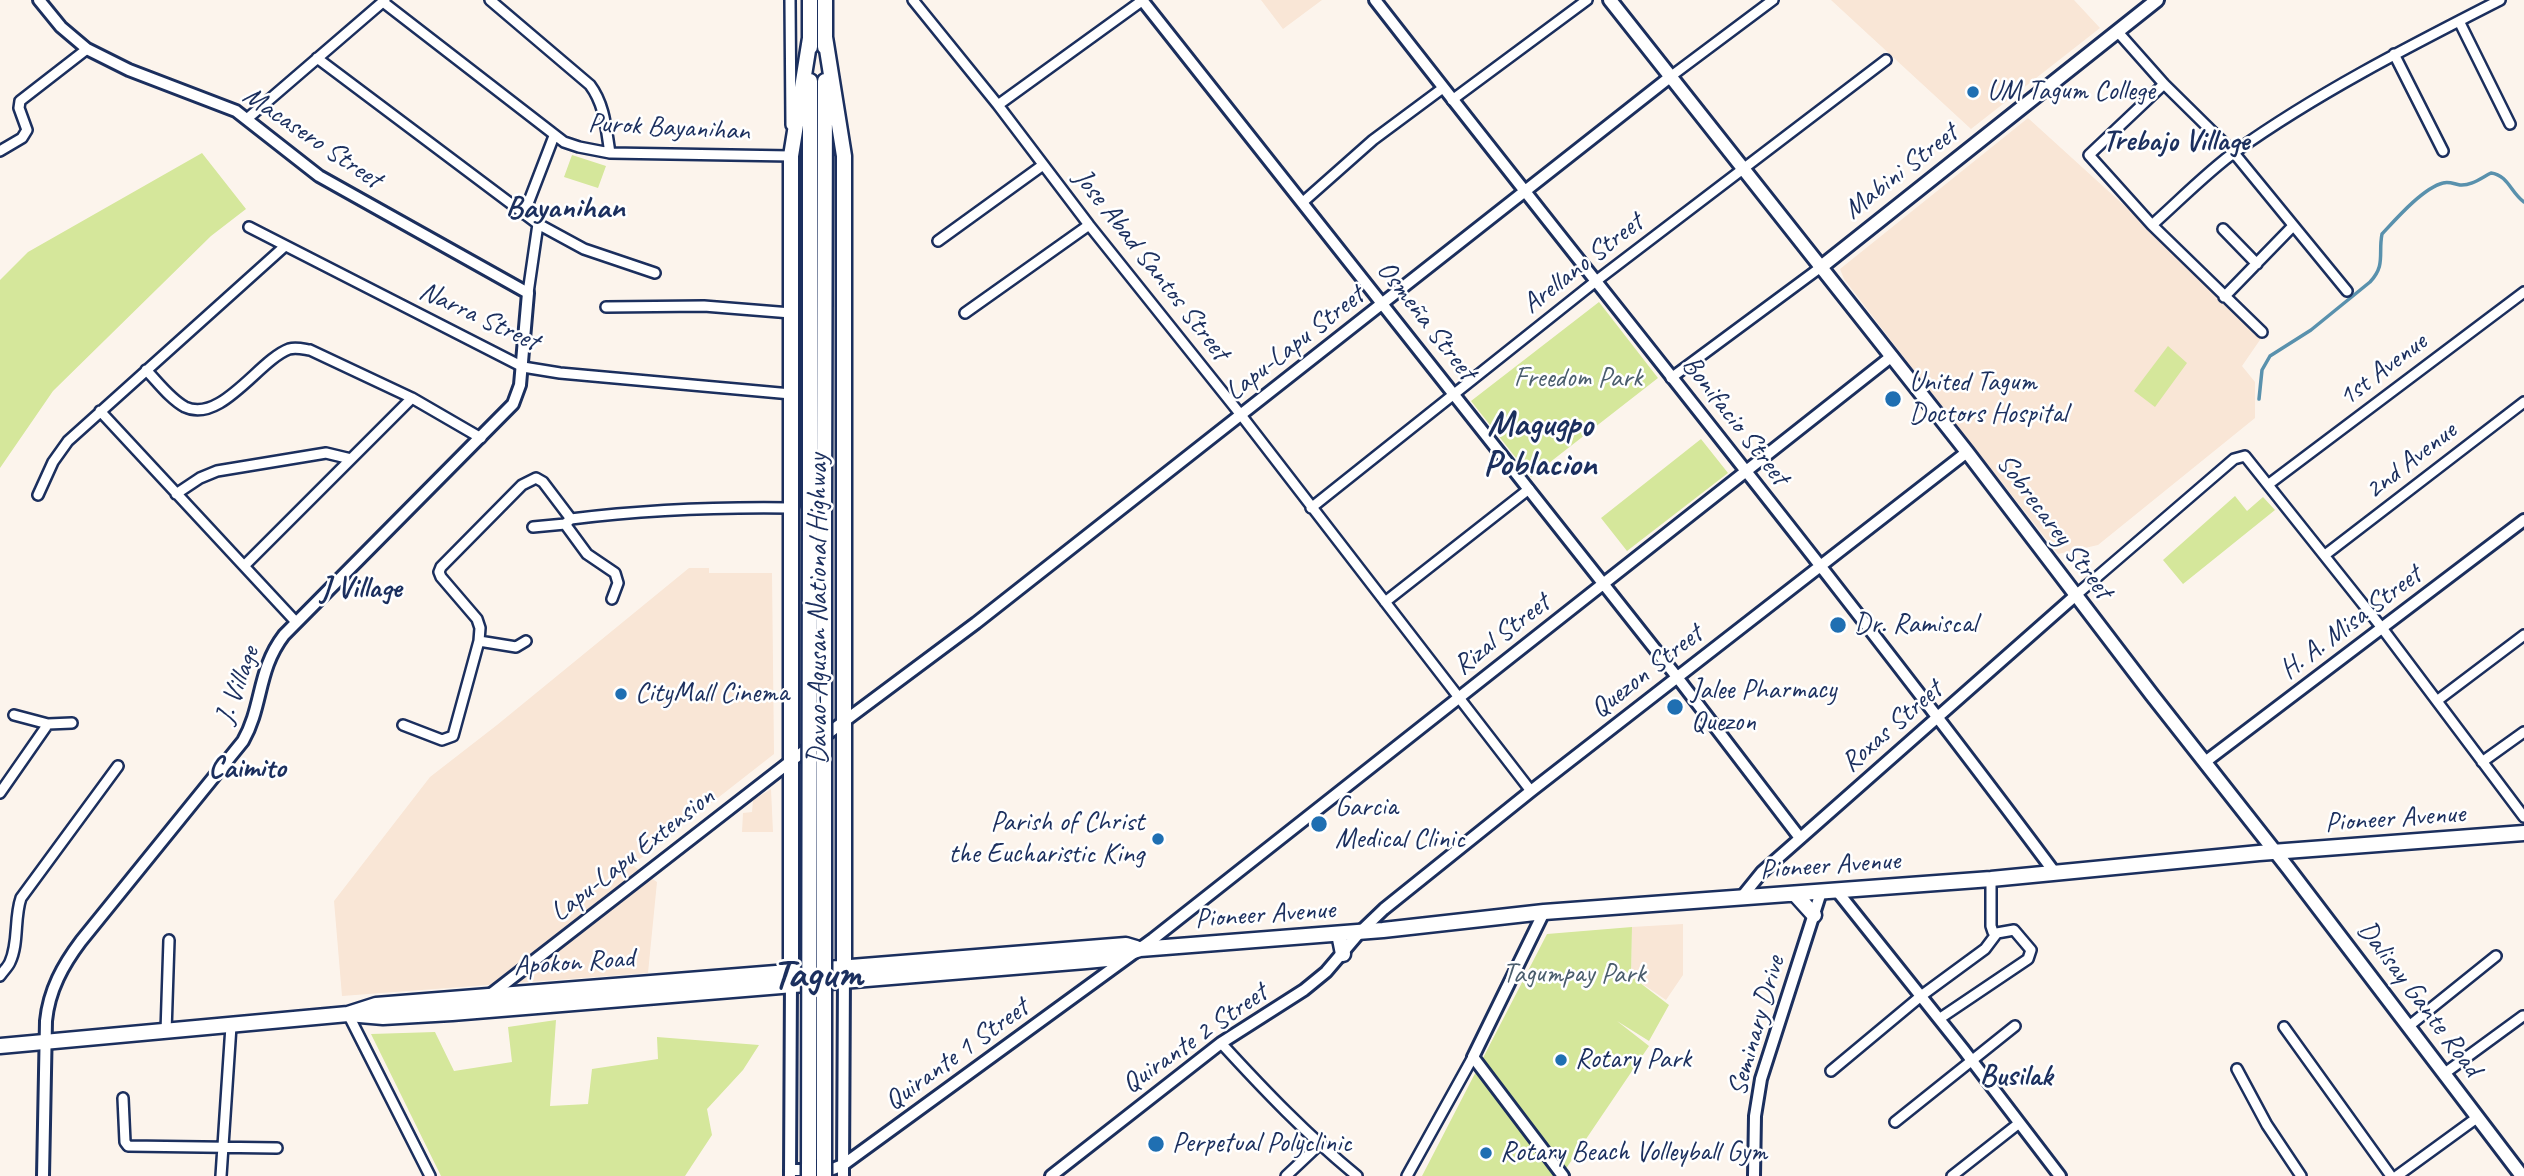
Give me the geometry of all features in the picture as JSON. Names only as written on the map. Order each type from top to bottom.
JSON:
[{"type":"highway","name":"Davao-Agusan National Highway","points":[[810,0],[844,156],[844,722],[834,1173]]},
{"type":"highway","name":"Davao-Agusan National Highway","points":[[800,1174],[791,761],[791,156],[825,0]]},
{"type":"highway","name":"Davao-Agusan National Highway","points":[[800,1174],[817,507],[817,38]]},
{"type":"highway","name":"Davao-Agusan National Highway","points":[[817,507],[834,1173]]},
{"type":"highway","name":"Pioneer Avenue","points":[[797,978],[1107,959],[1140,949],[1339,934],[1544,912],[1991,879],[2524,833]]},
{"type":"highway","points":[[1795,894],[1814,915]]},
{"type":"highway","points":[[1339,934],[1343,954]]},
{"type":"highway","name":"Apokon Road","points":[[0,1046],[348,1014],[383,1017],[470,1011],[797,978]]},
{"type":"highway","name":"Apokon Road","points":[[348,1014],[376,1004],[491,994],[797,978]]},
{"type":"main road","name":"Sobrecarey Street","points":[[1610,0],[1967,452],[2151,695],[2276,853]]},
{"type":"main road","name":"Mabini Street","points":[[1821,267],[2157,0]]},
{"type":"main road","name":"Dalisay Gante Road","points":[[2276,853],[2522,1176]]},
{"type":"street","name":"Macasero Street","points":[[39,0],[61,27],[87,49],[129,70],[212,101],[248,118],[320,176],[528,293]]},
{"type":"street","points":[[489,0],[590,85],[598,95],[603,108],[610,153]]},
{"type":"street","points":[[790,0],[791,156]]},
{"type":"street","name":"Jose Abad Santos Street","points":[[913,0],[1241,415],[1531,791]]},
{"type":"street","points":[[998,105],[1143,0]]},
{"type":"street","name":"Osmeña Street","points":[[1143,0],[1677,677],[1800,838]]},
{"type":"street","name":"Bonifacio Street","points":[[1374,0],[1821,566],[2055,873]]},
{"type":"street","points":[[1452,100],[1587,0]]},
{"type":"street","name":"Lapu-Lapu Street","points":[[791,761],[976,623],[1670,77],[1773,0]]},
{"type":"street","points":[[2152,225],[2234,153],[2283,119],[2394,54],[2500,0]]},
{"type":"street","points":[[248,118],[384,1]]},
{"type":"street","name":"Purok Bayanihan","points":[[384,1],[554,136],[579,147],[610,153],[791,156]]},
{"type":"street","points":[[2459,21],[2510,124]]},
{"type":"street","points":[[2117,31],[2164,84],[2234,153],[2347,291]]},
{"type":"street","points":[[0,151],[22,138],[27,130],[19,108],[23,98],[87,49]]},
{"type":"street","points":[[2394,54],[2443,151]]},
{"type":"street","points":[[317,58],[538,224],[584,249],[655,273]]},
{"type":"street","name":"Arellano Street","points":[[1311,508],[1596,281],[1886,60]]},
{"type":"street","points":[[2164,84],[2089,155],[2152,225],[2262,332]]},
{"type":"street","points":[[1303,202],[1373,140],[1443,88]]},
{"type":"street","points":[[524,214],[554,136]]},
{"type":"street","points":[[938,241],[1043,165]]},
{"type":"street","points":[[528,293],[538,224]]},
{"type":"street","points":[[965,313],[1089,225]]},
{"type":"street","points":[[2224,297],[2292,227]]},
{"type":"street","name":"Narra Street","points":[[249,228],[523,367],[560,373],[791,394]]},
{"type":"street","points":[[2223,229],[2256,264]]},
{"type":"street","points":[[38,495],[60,451],[100,411],[285,246]]},
{"type":"street","name":"Mabini Street","points":[[1671,377],[1821,267]]},
{"type":"street","name":"1st Avenue","points":[[2269,484],[2524,292]]},
{"type":"street","name":"J. Village","points":[[43,1176],[45,1042],[50,998],[70,957],[243,741],[251,724],[267,661],[274,648],[296,622],[513,404],[523,367],[528,293]]},
{"type":"street","points":[[606,307],[704,306],[791,313]]},
{"type":"street","points":[[146,370],[177,402],[187,408],[201,410],[224,400],[284,351],[297,348],[310,350],[412,398],[481,438]]},
{"type":"street","name":"Rizal Street","points":[[1140,949],[1892,356]]},
{"type":"street","points":[[245,565],[412,398]]},
{"type":"street","name":"2nd Avenue","points":[[2325,555],[2524,402]]},
{"type":"street","points":[[100,411],[296,622]]},
{"type":"street","name":"Quezon Street","points":[[1360,932],[1384,909],[1531,791],[1967,452]]},
{"type":"street","points":[[176,494],[200,478],[217,471],[326,453],[351,459]]},
{"type":"street","points":[[2076,595],[2237,457],[2245,456],[2438,700],[2524,817]]},
{"type":"street","points":[[403,725],[442,740],[453,736],[480,640],[480,628],[477,619],[439,572],[528,480],[536,478],[543,482],[587,554],[615,573],[618,583],[612,599]]},
{"type":"street","points":[[1385,602],[1529,489]]},
{"type":"street","points":[[533,527],[634,511],[790,508]]},
{"type":"street","name":"H. A. Misa Street","points":[[2205,762],[2524,520]]},
{"type":"street","name":"Roxas Street","points":[[1741,898],[1755,880],[1800,838],[2076,595]]},
{"type":"street","points":[[2438,700],[2524,635]]},
{"type":"street","points":[[480,640],[516,647],[526,641]]},
{"type":"street","points":[[14,715],[48,724],[72,723]]},
{"type":"street","points":[[0,793],[48,724]]},
{"type":"street","points":[[2482,762],[2524,732]]},
{"type":"street","name":"Lapu-Lapu Extension","points":[[470,1011],[791,761]]},
{"type":"street","points":[[0,976],[12,956],[17,909],[21,898],[118,766]]},
{"type":"street","points":[[1939,1019],[2028,959],[2031,950],[2018,932],[1993,932],[1991,879]]},
{"type":"street","points":[[1837,891],[1972,1060],[2018,1125],[2060,1176]]},
{"type":"street","name":"Seminary Drive","points":[[1754,1176],[1755,1116],[1761,1079],[1821,892]]},
{"type":"street","points":[[1406,1176],[1473,1057],[1544,912]]},
{"type":"street","name":"Quirante 2 Street","points":[[1051,1176],[1221,1043],[1304,990],[1343,954],[1360,932]]},
{"type":"street","points":[[1831,1071],[1921,996],[1985,949],[1997,933]]},
{"type":"street","points":[[166,1032],[169,940]]},
{"type":"street","name":"Quirante 1 Street","points":[[834,1173],[1140,949]]},
{"type":"street","points":[[2409,1026],[2496,956]]},
{"type":"street","points":[[348,1014],[430,1176]]},
{"type":"street","points":[[2445,1073],[2523,1016]]},
{"type":"street","points":[[221,1176],[231,1026]]},
{"type":"street","points":[[1895,1122],[2015,1026]]},
{"type":"street","points":[[2284,1027],[2391,1176]]},
{"type":"street","points":[[1221,1043],[1280,1108],[1357,1176]]},
{"type":"street","points":[[1473,1057],[1563,1176]]},
{"type":"street","points":[[2237,1069],[2267,1125],[2301,1176]]},
{"type":"street","points":[[123,1098],[125,1142],[128,1146],[277,1148]]},
{"type":"street","points":[[2397,1176],[2478,1117]]},
{"type":"street","points":[[1952,1176],[2018,1125]]},
{"type":"street","points":[[1286,1176],[1319,1145]]},
{"type":"street","points":[[800,1174],[834,1173]]},
{"type":"shaded area","points":[[1261,0],[1322,0],[1283,29]]},
{"type":"shaded area","name":"UM Tagum College","points":[[1831,0],[2074,0],[2100,28],[1971,129]]},
{"type":"shaded area","points":[[2028,118],[2160,238],[2220,298],[2264,334],[2242,366],[2255,382],[2255,418],[2098,545],[2058,554],[1909,364],[1844,279],[1840,269]]},
{"type":"shaded area","points":[[689,568],[709,568],[709,573],[772,573],[774,754],[632,865],[657,882],[648,973],[342,996],[334,901],[430,777]]},
{"type":"shaded area","points":[[771,789],[773,832],[742,832],[743,813],[752,812],[753,800]]},
{"type":"shaded area","points":[[1683,924],[1683,975],[1666,1000],[1631,976],[1632,927]]},
{"type":"green space","points":[[202,153],[246,209],[211,236],[53,391],[0,468],[0,280],[28,252]]},
{"type":"green space","points":[[572,155],[606,166],[598,188],[564,177]]},
{"type":"green space","name":"Freedom Park","points":[[1599,302],[1658,378],[1531,477],[1471,401]]},
{"type":"green space","points":[[2168,346],[2187,363],[2155,407],[2134,391]]},
{"type":"green space","points":[[1701,439],[1728,473],[1627,551],[1601,518]]},
{"type":"green space","points":[[2235,496],[2247,511],[2263,497],[2275,510],[2183,584],[2163,560]]},
{"type":"green space","name":"Rotary Park","points":[[1632,927],[1631,976],[1669,1005],[1649,1041],[1617,1021],[1649,1046],[1561,1176],[1422,1176],[1547,934]]},
{"type":"green space","points":[[556,1020],[550,1106],[588,1104],[592,1069],[658,1059],[657,1037],[759,1045],[743,1070],[707,1109],[712,1135],[685,1176],[441,1176],[371,1034],[435,1032],[454,1071],[512,1062],[508,1027]]},
{"type":"waterway","points":[[2259,399],[2262,370],[2270,356],[2311,330],[2370,282],[2380,265],[2382,234],[2427,191],[2445,182],[2468,184],[2491,173],[2502,177],[2524,202]]},
{"type":"place","name":"UM Tagum College","points":[[1973,92]]},
{"type":"place","name":"United Tagum Doctors Hospital","points":[[1893,399]]},
{"type":"place","name":"Dr. Ramiscal","points":[[1838,625]]},
{"type":"place","name":"CityMall Cinema","points":[[621,694]]},
{"type":"place","name":"Jalee Pharmacy Quezon","points":[[1675,707]]},
{"type":"place","name":"Garcia Medical Clinic","points":[[1319,824]]},
{"type":"place","name":"Parish of Christ the Eucharistic King","points":[[1158,839]]},
{"type":"place","name":"Rotary Park","points":[[1561,1060]]},
{"type":"place","name":"Perpetual Polyclinic","points":[[1156,1144]]},
{"type":"place","name":"Rotary Beach Volleyball Gym","points":[[1486,1153]]},
{"type":"district","name":"Trebajo Village","points":[[2176,142]]},
{"type":"district","name":"Bayanihan","points":[[565,209]]},
{"type":"district","name":"Magugpo Poblacion","points":[[1540,446]]},
{"type":"district","name":"J Village","points":[[361,589]]},
{"type":"district","name":"Caimito","points":[[247,769]]},
{"type":"district","name":"Tagum","points":[[817,976]]},
{"type":"district","name":"Busilak","points":[[2016,1077]]},
{"type":"park label","name":"Tagumpay Park","points":[[1574,975]]}]
